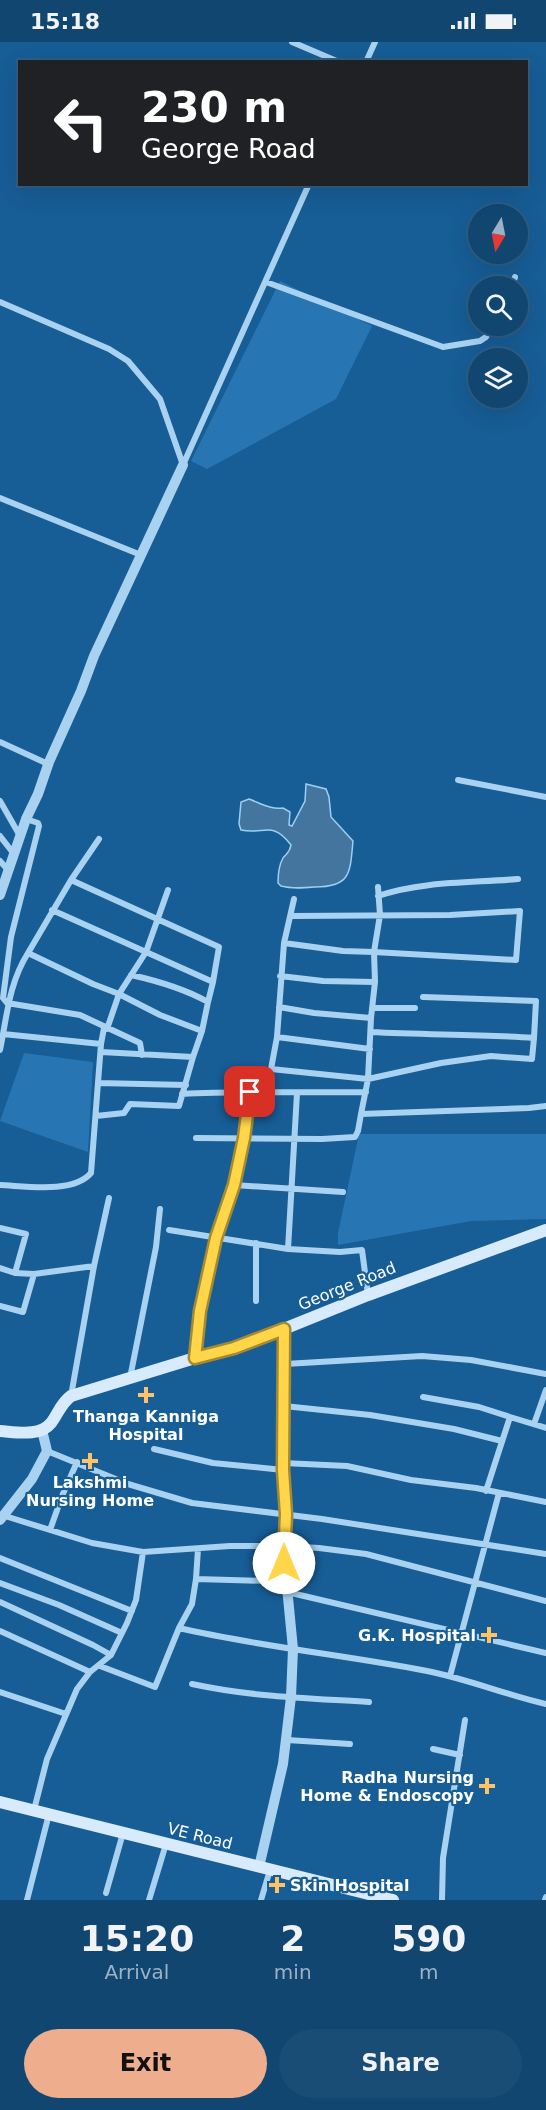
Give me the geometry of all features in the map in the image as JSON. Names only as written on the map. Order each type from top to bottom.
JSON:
[{"type":"main road","name":"George Road","points":[[71,1396],[234,1348],[368,1295],[546,1230]]},
{"type":"main road","points":[[0,1431],[42,1430],[50,1424],[64,1401],[71,1396]]},
{"type":"main road","name":"VE Road","points":[[0,1802],[393,1900]]},
{"type":"street","points":[[292,42],[334,60]]},
{"type":"street","points":[[367,60],[375,42]]},
{"type":"street","points":[[0,896],[26,819],[94,656],[183,465],[308,186]]},
{"type":"street","points":[[266,282],[443,347],[480,341],[487,336]]},
{"type":"street","points":[[0,302],[110,349],[128,362],[160,399],[183,465]]},
{"type":"street","points":[[0,498],[141,555]]},
{"type":"street","points":[[0,742],[48,764]]},
{"type":"street","points":[[459,780],[546,797]]},
{"type":"street","points":[[0,801],[20,836]]},
{"type":"street","points":[[26,819],[38,823],[39,826],[11,937],[3,998],[7,1003],[80,1015],[140,1043],[142,1055]]},
{"type":"street","points":[[0,836],[14,854]]},
{"type":"street","points":[[0,1050],[7,1003],[18,967],[99,839]]},
{"type":"street","points":[[0,861],[9,870]]},
{"type":"street","points":[[378,896],[418,887],[518,879]]},
{"type":"street","points":[[71,880],[219,947],[202,1031],[179,1106],[130,1104],[124,1113],[96,1116]]},
{"type":"street","points":[[196,1138],[355,1137],[368,1079],[375,982],[374,952],[380,915],[378,887]]},
{"type":"street","points":[[0,1185],[55,1188],[87,1178],[91,1173],[101,1044],[105,1028],[120,994],[146,952],[168,890]]},
{"type":"street","points":[[294,899],[284,943],[277,1037],[271,1069],[368,1079],[441,1063],[491,1056],[532,1059],[536,1001],[423,997]]},
{"type":"street","points":[[52,910],[213,981]]},
{"type":"street","points":[[284,943],[343,951],[516,960],[517,957],[520,911],[450,915],[291,916]]},
{"type":"street","points":[[28,953],[93,984],[120,994],[160,1015],[202,1031]]},
{"type":"street","points":[[131,975],[171,984],[208,1002]]},
{"type":"street","points":[[280,976],[323,981],[375,982]]},
{"type":"street","points":[[279,1006],[314,1013],[371,1018]]},
{"type":"street","points":[[372,1008],[415,1008]]},
{"type":"street","points":[[371,1032],[419,1035],[463,1033],[534,1038]]},
{"type":"street","points":[[3,1034],[101,1044]]},
{"type":"street","points":[[277,1037],[370,1048]]},
{"type":"street","points":[[101,1052],[193,1057]]},
{"type":"street","points":[[98,1083],[186,1085]]},
{"type":"street","points":[[195,1358],[200,1311],[216,1238],[234,1185],[244,1138],[250,1092]]},
{"type":"street","points":[[182,1094],[366,1092]]},
{"type":"street","points":[[288,1249],[297,1093]]},
{"type":"street","points":[[361,1114],[546,1106]]},
{"type":"street","points":[[234,1185],[343,1192]]},
{"type":"street","points":[[71,1396],[94,1266],[109,1198]]},
{"type":"street","points":[[129,1378],[156,1247],[160,1209]]},
{"type":"street","points":[[0,1228],[26,1234],[15,1273]]},
{"type":"street","points":[[170,1230],[288,1249],[340,1252],[362,1250],[368,1295]]},
{"type":"street","points":[[256,1243],[256,1301]]},
{"type":"street","points":[[0,1268],[15,1273],[34,1274],[94,1266]]},
{"type":"street","points":[[0,1306],[23,1312],[34,1274]]},
{"type":"street","points":[[261,1900],[264,1869],[287,1740],[293,1649],[285,1580],[284,1546],[286,1514],[283,1466],[284,1329]]},
{"type":"street","points":[[285,1364],[422,1356],[471,1360],[546,1374]]},
{"type":"street","points":[[534,1424],[546,1390]]},
{"type":"street","points":[[423,1397],[479,1407],[546,1428]]},
{"type":"street","points":[[284,1406],[370,1414],[454,1429],[502,1441]]},
{"type":"street","points":[[486,1491],[510,1416]]},
{"type":"street","points":[[42,1430],[47,1451],[32,1479],[2,1518],[92,1543],[143,1552],[230,1546],[284,1546],[366,1554],[546,1600]]},
{"type":"street","points":[[154,1449],[213,1463],[347,1466],[411,1480],[546,1502]]},
{"type":"street","points":[[47,1451],[128,1484],[192,1503],[286,1514],[546,1554]]},
{"type":"street","points":[[50,1530],[77,1462]]},
{"type":"street","points":[[450,1676],[487,1545],[499,1493]]},
{"type":"street","points":[[100,1666],[155,1687],[179,1628],[192,1604],[198,1549]]},
{"type":"street","points":[[34,1810],[47,1759],[77,1689],[90,1672],[111,1655],[132,1611],[136,1600],[143,1552]]},
{"type":"street","points":[[0,1558],[132,1611]]},
{"type":"street","points":[[196,1579],[285,1580]]},
{"type":"street","points":[[0,1583],[59,1605],[122,1633]]},
{"type":"street","points":[[287,1592],[546,1653]]},
{"type":"street","points":[[0,1602],[111,1655]]},
{"type":"street","points":[[179,1628],[230,1640],[322,1652],[450,1676],[512,1696],[546,1704]]},
{"type":"street","points":[[0,1631],[90,1672]]},
{"type":"street","points":[[192,1684],[232,1693],[369,1702]]},
{"type":"street","points":[[0,1692],[66,1714]]},
{"type":"street","points":[[442,1900],[443,1858],[465,1720]]},
{"type":"street","points":[[287,1740],[350,1744]]},
{"type":"street","points":[[434,1749],[460,1755]]},
{"type":"street","points":[[27,1900],[49,1814]]},
{"type":"street","points":[[106,1893],[123,1833]]},
{"type":"street","points":[[149,1900],[166,1844]]},
{"type":"shaded area","points":[[280,281],[372,326],[336,399],[207,469],[191,461]]},
{"type":"shaded area","points":[[306,784],[326,789],[331,817],[353,841],[351,862],[346,876],[336,884],[302,888],[285,887],[278,883],[279,873],[283,858],[291,845],[279,833],[273,831],[241,830],[239,824],[241,802],[249,799],[270,807],[283,808],[290,812],[289,825],[292,826],[305,801]]},
{"type":"shaded area","points":[[24,1053],[93,1062],[88,1152],[0,1121]]},
{"type":"shaded area","points":[[359,1134],[546,1134],[546,1219],[471,1221],[338,1245],[338,1233]]},
{"type":"place","name":"Thanga Kanniga Hospital","points":[[146,1395]]},
{"type":"place","name":"Lakshmi Nursing Home","points":[[90,1461]]},
{"type":"place","name":"G.K. Hospital","points":[[489,1635]]},
{"type":"place","name":"Radha Nursing Home & Endoscopy","points":[[487,1786]]},
{"type":"place","name":"Skin Hospital","points":[[277,1885]]},
{"type":"route","points":[[250,1092],[244,1138],[234,1185],[216,1238],[200,1311],[195,1358],[234,1348],[284,1329],[283,1470],[286,1514],[284,1563]]}]
